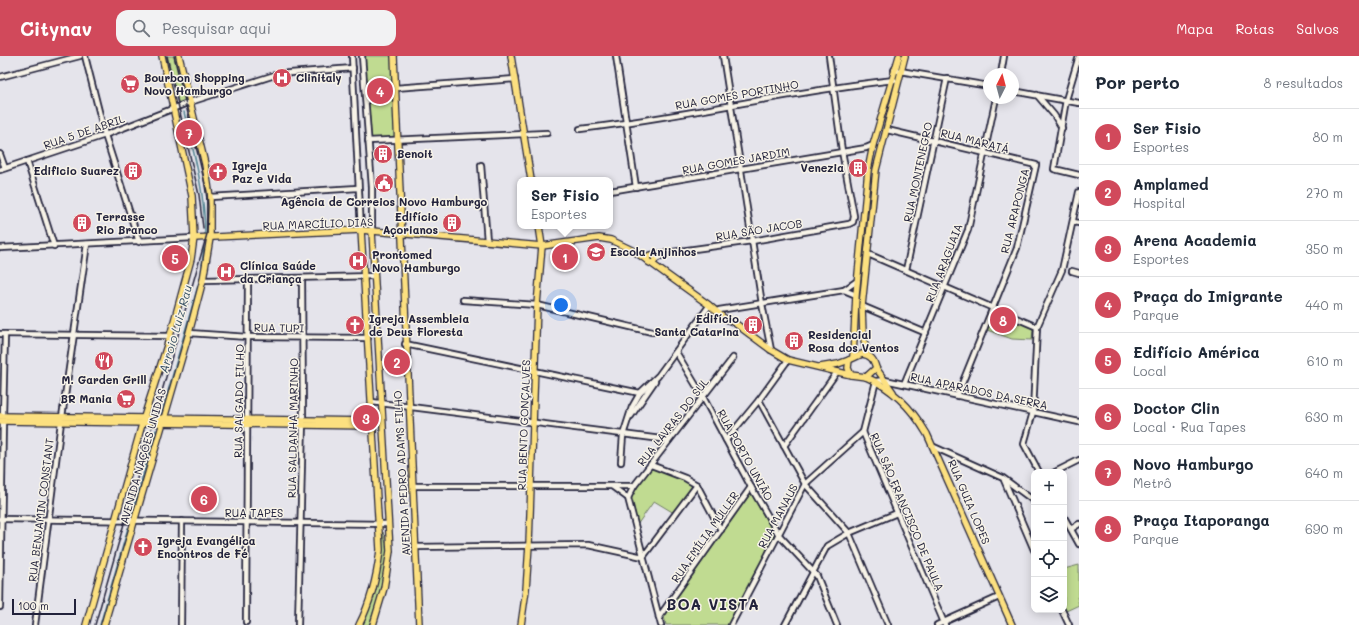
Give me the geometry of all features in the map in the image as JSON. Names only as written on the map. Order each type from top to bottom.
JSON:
[{"type":"main road","name":"AVENIDA NAÇÕES UNIDAS","points":[[86,625],[144,420],[170,336],[191,259],[194,238],[192,196],[162,56]]},
{"type":"main road","name":"AVENIDA NAÇÕES UNIDAS","points":[[104,625],[189,333],[203,280],[210,238],[210,197],[205,164],[179,56]]},
{"type":"main road","name":"AVENIDA PEDRO ADAMS FILHO","points":[[394,56],[403,234],[405,344],[414,486],[419,625]]},
{"type":"main road","points":[[511,56],[531,177]]},
{"type":"main road","points":[[899,56],[897,71],[898,79],[887,130],[876,170],[862,306],[863,335],[867,354],[872,358],[876,368],[866,377],[851,375],[848,368],[851,358],[857,281],[872,145],[891,80],[897,71],[905,56]]},
{"type":"main road","name":"RUA BENTO GONÇALVES","points":[[521,625],[526,590],[529,545],[537,305],[542,246],[539,229]]},
{"type":"main road","points":[[359,625],[367,610],[378,565],[380,550],[361,230]]},
{"type":"main road","name":"RUA MARCÍLIO DIAS","points":[[194,238],[361,230],[542,246],[599,238],[611,240],[653,258],[665,273]]},
{"type":"main road","points":[[372,231],[390,551],[388,566],[373,625]]},
{"type":"main road","name":"RUA MARCÍLIO DIAS","points":[[634,251],[724,318],[733,322]]},
{"type":"main road","points":[[649,263],[647,258],[653,258]]},
{"type":"main road","name":"RUA MARCÍLIO DIAS","points":[[709,306],[719,310],[733,322],[788,360],[851,375]]},
{"type":"main road","points":[[851,358],[862,354],[867,354]]},
{"type":"main road","name":"RUA MARCÍLIO DIAS","points":[[816,367],[838,364],[851,358]]},
{"type":"main road","name":"RUA GUIA LOPES","points":[[876,368],[895,396]]},
{"type":"main road","name":"RUA GUIA LOPES","points":[[866,377],[876,381],[895,396],[920,421],[934,447],[1012,625]]},
{"type":"main road","points":[[2,419],[373,424]]},
{"type":"street","points":[[0,77],[80,56]]},
{"type":"street","points":[[85,56],[104,135],[139,242]]},
{"type":"street","points":[[352,56],[361,230]]},
{"type":"street","points":[[362,56],[372,187],[372,231]]},
{"type":"street","points":[[616,56],[628,124],[636,187]]},
{"type":"street","points":[[723,56],[762,304],[772,350]]},
{"type":"street","points":[[829,56],[842,151]]},
{"type":"street","points":[[1002,68],[1004,56]]},
{"type":"street","points":[[1079,56],[1066,100],[1054,169],[1079,175]]},
{"type":"street","name":"RUA 5 DE ABRIL","points":[[2,169],[104,135],[190,102],[278,74],[353,68]]},
{"type":"street","points":[[897,71],[983,85]]},
{"type":"street","name":"RUA MONTENEGRO","points":[[906,270],[947,78]]},
{"type":"street","points":[[395,88],[515,79]]},
{"type":"street","name":"RUA GOMES PORTINHO","points":[[580,129],[628,124],[834,88],[898,79]]},
{"type":"street","points":[[1019,92],[1079,103]]},
{"type":"street","points":[[1037,95],[1054,115],[1062,128]]},
{"type":"street","name":"RUA ARAGUAIA","points":[[904,384],[946,287],[968,230],[995,104]]},
{"type":"street","name":"RUA MARATÁ","points":[[887,130],[1036,165]]},
{"type":"street","points":[[368,141],[547,133]]},
{"type":"street","name":"RUA GOMES JARDIM","points":[[613,191],[866,148],[872,145]]},
{"type":"street","points":[[866,148],[871,158]]},
{"type":"street","name":"RUA SÃO JACOB","points":[[653,258],[667,254],[752,241],[849,224],[853,222],[854,216],[842,151]]},
{"type":"street","points":[[0,154],[2,169]]},
{"type":"street","points":[[28,161],[54,246]]},
{"type":"street","points":[[481,165],[488,241]]},
{"type":"street","name":"RUA ARAPONGA","points":[[957,396],[1017,248],[1036,165]]},
{"type":"street","points":[[210,197],[358,188]]},
{"type":"street","points":[[1037,469],[1024,444],[1033,412],[1036,327],[1062,270],[1079,192]]},
{"type":"street","points":[[1073,222],[1079,223]]},
{"type":"street","name":"RUA MARCÍLIO DIAS","points":[[0,248],[194,238]]},
{"type":"street","name":"RUA BENJAMIN CONSTANT","points":[[35,625],[87,244]]},
{"type":"street","points":[[868,254],[994,307],[1036,327]]},
{"type":"street","points":[[1072,271],[1079,273]]},
{"type":"street","points":[[203,280],[302,279],[374,276]]},
{"type":"street","name":"RUA SALDANHA MARINHO","points":[[298,625],[303,422],[302,279]]},
{"type":"street","name":"RUA SALGADO FILHO","points":[[246,622],[248,280]]},
{"type":"street","points":[[719,310],[844,290],[857,281]]},
{"type":"street","points":[[844,290],[856,295]]},
{"type":"street","points":[[463,300],[537,305],[652,332]]},
{"type":"street","points":[[630,417],[709,306]]},
{"type":"street","points":[[862,306],[926,333]]},
{"type":"street","name":"RUA TUPI","points":[[189,333],[248,337],[368,338]]},
{"type":"street","points":[[0,607],[2,334],[170,336]]},
{"type":"street","points":[[405,344],[640,394]]},
{"type":"street","name":"RUA PORTO UNIÃO","points":[[676,352],[703,397],[751,487],[779,534],[813,571],[837,625]]},
{"type":"street","name":"RUA LAVRAS DO SUL","points":[[628,498],[634,486],[734,358]]},
{"type":"street","points":[[726,440],[759,400],[788,360]]},
{"type":"street","points":[[784,446],[837,372]]},
{"type":"street","points":[[621,462],[623,435],[630,417],[640,394],[658,376]]},
{"type":"street","name":"RUA APARADOS DA SERRA","points":[[876,381],[885,380],[1079,422]]},
{"type":"street","name":"RUA SÃO FRANCISCO DE PAULA","points":[[876,381],[863,432],[944,623]]},
{"type":"street","points":[[759,400],[805,484],[849,533],[888,625]]},
{"type":"street","points":[[372,402],[409,405],[534,421],[623,435],[670,440]]},
{"type":"street","name":"RUA MANAUS","points":[[731,625],[805,484],[863,432]]},
{"type":"street","points":[[934,447],[1003,478],[1031,499]]},
{"type":"street","points":[[1061,469],[1079,460]]},
{"type":"street","points":[[651,465],[685,478],[697,485],[722,530]]},
{"type":"street","points":[[1003,478],[1031,543]]},
{"type":"street","points":[[644,557],[697,485]]},
{"type":"street","points":[[414,486],[634,486]]},
{"type":"street","points":[[614,486],[628,498],[661,625]]},
{"type":"street","name":"RUA EMÍLIA MULLER","points":[[659,617],[751,487]]},
{"type":"street","points":[[785,625],[827,546],[849,533],[897,513]]},
{"type":"street","name":"RUA TAPES","points":[[1,519],[388,524]]},
{"type":"street","points":[[181,625],[182,521]]},
{"type":"street","points":[[1067,522],[1079,544]]},
{"type":"street","points":[[1071,529],[1079,524]]},
{"type":"street","points":[[1067,526],[1071,529]]},
{"type":"street","points":[[415,546],[588,545],[644,557]]},
{"type":"street","points":[[937,625],[999,597]]},
{"type":"street","points":[[1063,613],[1068,625]]},
{"type":"green space","points":[[166,56],[177,56],[187,102],[179,105]]},
{"type":"green space","points":[[364,56],[392,56],[396,138],[371,139],[368,127]]},
{"type":"green space","points":[[995,311],[1033,328],[1032,340],[1012,339],[987,330]]},
{"type":"green space","points":[[651,466],[695,486],[674,513],[654,501],[637,525],[630,498],[636,486]]},
{"type":"green space","points":[[751,493],[775,536],[728,625],[666,625],[664,616]]},
{"type":"green space","points":[[383,532],[386,544],[386,567],[384,579],[369,625],[361,625],[383,549]]},
{"type":"green space","points":[[1079,565],[1079,595],[1077,597],[1079,605],[1067,611],[1067,577],[1067,568]]},
{"type":"waterway","name":"Arroio Luiz Rau","points":[[184,112],[201,188],[205,219],[205,235]]},
{"type":"waterway","name":"Arroio Luiz Rau","points":[[161,416],[201,275],[204,246]]},
{"type":"waterway","name":"Arroio Luiz Rau","points":[[132,513],[156,430]]},
{"type":"waterway","name":"Arroio Luiz Rau","points":[[100,625],[128,528]]},
{"type":"railway","points":[[167,56],[199,195],[203,228]]},
{"type":"railway","points":[[95,625],[207,234],[207,192],[174,56]]},
{"type":"place","name":"Clinitaly","points":[[282,78]]},
{"type":"place","name":"Bourbon Shopping Novo Hamburgo","points":[[130,84]]},
{"type":"place","name":"Praça do Imigrante","points":[[380,91]]},
{"type":"place","name":"Novo Hamburgo","points":[[189,133]]},
{"type":"place","name":"Benoit","points":[[383,154]]},
{"type":"place","name":"Venezia","points":[[858,168]]},
{"type":"place","name":"Edificio Suarez","points":[[133,171]]},
{"type":"place","name":"Igreja Paz e Vida","points":[[218,172]]},
{"type":"place","name":"Agência de Correios Novo Hamburgo","points":[[384,183]]},
{"type":"place","name":"Terrasse Rio Branco","points":[[82,223]]},
{"type":"place","name":"Edifício Açorianos","points":[[452,223]]},
{"type":"place","name":"Escola Anjinhos","points":[[596,252]]},
{"type":"place","name":"Ser Fisio","points":[[565,257]]},
{"type":"place","name":"Edifício América","points":[[175,258]]},
{"type":"place","name":"Prontomed Novo Hamburgo","points":[[358,261]]},
{"type":"place","name":"Clínica Saúde da Criança","points":[[226,272]]},
{"type":"place","name":"Praça Itaporanga","points":[[1003,320]]},
{"type":"place","name":"Igreja Assembleia de Deus Floresta","points":[[355,325]]},
{"type":"place","name":"Edifício Santa Catarina","points":[[753,325]]},
{"type":"place","name":"Residencial Rosa dos Ventos","points":[[794,341]]},
{"type":"place","name":"M. Garden Grill","points":[[104,361]]},
{"type":"place","name":"Amplamed","points":[[397,362]]},
{"type":"place","name":"BR Mania","points":[[126,399]]},
{"type":"place","name":"Arena Academia","points":[[366,418]]},
{"type":"place","name":"Doctor Clin","points":[[204,499]]},
{"type":"place","name":"Igreja Evangélica Encontros de Fé","points":[[143,547]]},
{"type":"district","name":"BOA VISTA","points":[[713,605]]}]
